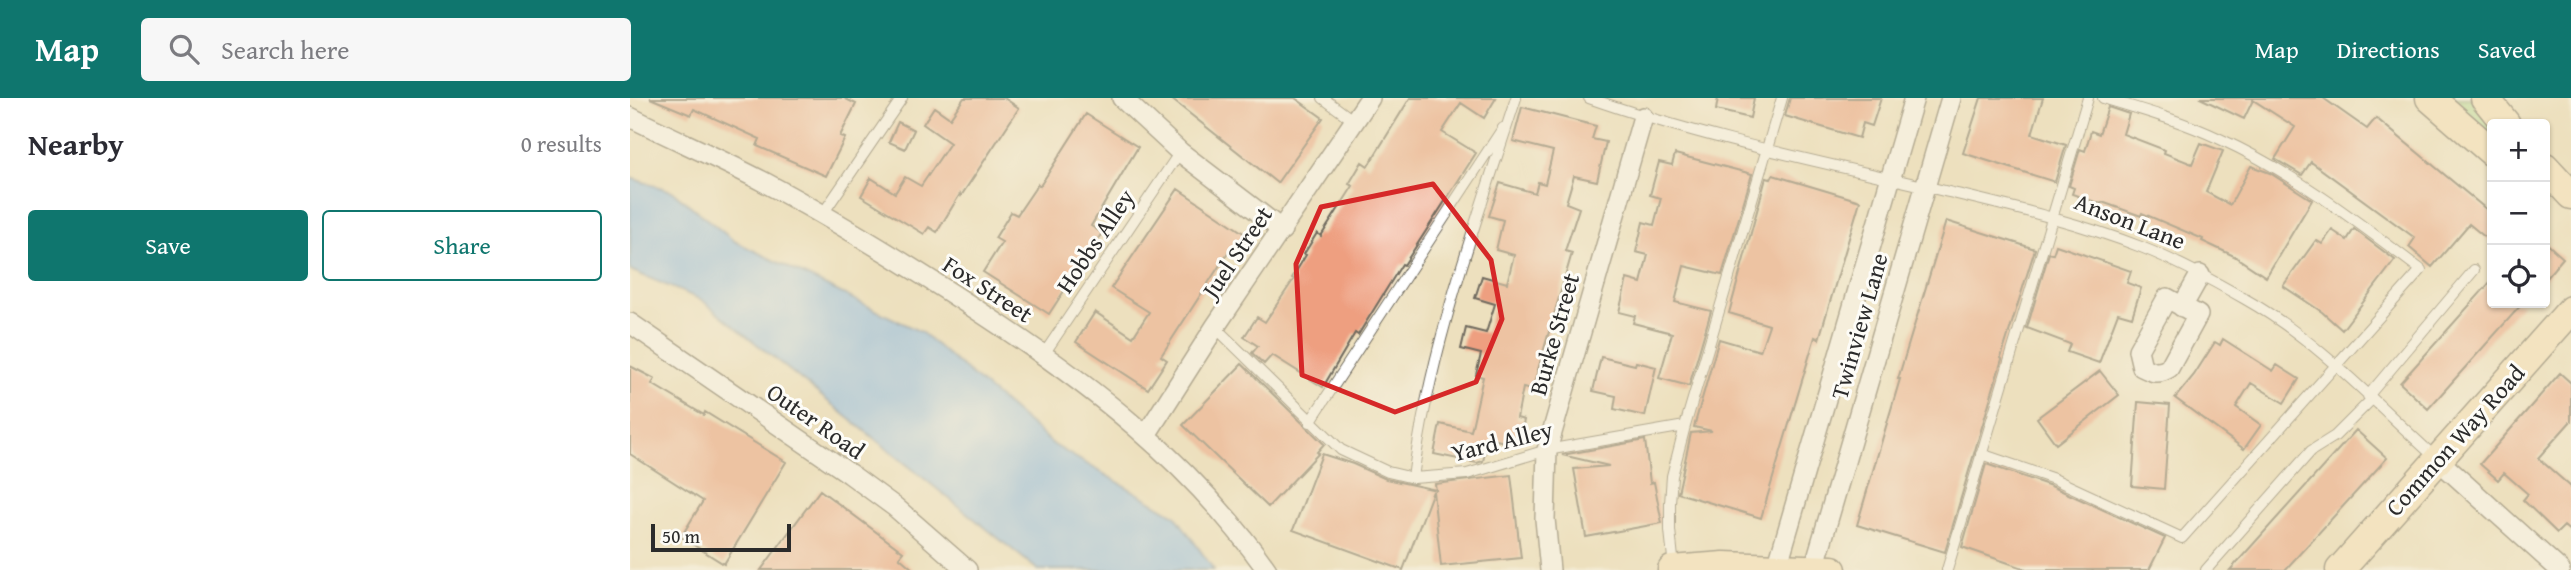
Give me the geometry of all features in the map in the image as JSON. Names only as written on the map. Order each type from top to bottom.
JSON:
[{"type":"street","points":[[1122,98],[1180,152],[1282,230]]},
{"type":"street","name":"Juel Street","points":[[1146,435],[1215,327],[1370,98]]},
{"type":"street","name":"Twinview Lane","points":[[1777,567],[1914,98]]},
{"type":"street","name":"Twinview Lane","points":[[1823,569],[1951,98]]},
{"type":"street","points":[[2430,98],[2487,148]]},
{"type":"street","points":[[2485,98],[2502,119]]},
{"type":"street","name":"Fox Street","points":[[630,117],[761,181],[822,215],[936,283],[1044,354],[1092,389],[1146,435],[1206,495],[1267,570]]},
{"type":"street","name":"Burke Street","points":[[1550,570],[1545,519],[1547,450],[1643,117]]},
{"type":"street","points":[[2550,172],[2571,195]]},
{"type":"street","points":[[2550,197],[2571,212]]},
{"type":"street","points":[[2182,307],[2200,275]]},
{"type":"street","name":"Common Way Road","points":[[2340,570],[2571,310]]},
{"type":"street","name":"Outer Road","points":[[630,323],[850,474],[895,507],[967,570]]},
{"type":"street","name":"Anson Lane","points":[[2437,459],[2560,570]]},
{"type":"street","points":[[1673,570],[1724,566],[1823,569]]},
{"type":"lane","points":[[822,215],[902,98]]},
{"type":"lane","points":[[1323,98],[1354,121]]},
{"type":"lane","points":[[1413,478],[1429,383],[1461,271],[1517,98]]},
{"type":"lane","name":"Anson Lane","points":[[1589,98],[1643,117],[1766,150],[2051,217],[2142,247],[2248,300],[2338,365],[2437,459]]},
{"type":"lane","points":[[1673,570],[1670,530],[1672,476],[1782,98]]},
{"type":"lane","points":[[1947,570],[2088,98]]},
{"type":"lane","points":[[1981,454],[2054,479],[2182,538],[2421,270],[2357,222],[2281,171],[2221,139],[2167,117],[2103,98]]},
{"type":"lane","points":[[1310,422],[1511,116]]},
{"type":"lane","name":"Hobbs Alley","points":[[1044,354],[1180,152]]},
{"type":"lane","points":[[2206,570],[2311,451],[2335,436],[2370,398],[2474,270]]},
{"type":"lane","name":"Yard Alley","points":[[1215,327],[1341,450],[1388,472],[1413,478],[1467,474],[1547,450],[1685,426]]},
{"type":"highlighted area","points":[[1433,184],[1491,260],[1502,319],[1476,382],[1395,412],[1302,375],[1296,264],[1321,207]]},
{"type":"green space","points":[[2444,98],[2475,98],[2489,119],[2487,136]]},
{"type":"water","points":[[630,178],[672,191],[734,241],[921,332],[1054,445],[1175,515],[1214,570],[1038,570],[702,300],[630,270]]},
{"type":"building","points":[[650,98],[844,98],[856,104],[840,136],[845,138],[826,176],[757,146],[760,139],[694,109],[691,115]]},
{"type":"building","points":[[964,98],[1004,98],[1019,108],[937,232],[929,227],[924,234],[861,196],[871,178],[895,193],[905,177],[921,186],[950,143],[923,124],[934,107],[950,118]]},
{"type":"building","points":[[1170,98],[1295,98],[1323,118],[1277,183]]},
{"type":"building","points":[[1410,98],[1496,98],[1484,118],[1461,103],[1442,132],[1476,153],[1358,335],[1355,333],[1323,387],[1272,355],[1264,364],[1252,353],[1258,346],[1244,337],[1257,317],[1265,322],[1294,279],[1292,278],[1306,255],[1304,254],[1317,233],[1321,236],[1353,186],[1349,184],[1362,162],[1368,166]]},
{"type":"building","points":[[1718,98],[1754,98],[1750,118],[1716,110]]},
{"type":"building","points":[[1790,98],[1881,98],[1872,126],[1863,123],[1859,138],[1785,116]]},
{"type":"building","points":[[1981,98],[2043,98],[2032,134],[2066,145],[2055,182],[1963,153]]},
{"type":"building","points":[[2200,98],[2323,98],[2367,129],[2376,118],[2487,210],[2487,239],[2469,224],[2432,267],[2409,247],[2415,238],[2311,162],[2302,175],[2275,159],[2295,127],[2253,100],[2244,119]]},
{"type":"building","points":[[1522,107],[1596,126],[1592,139],[1606,142],[1597,181],[1574,176],[1566,203],[1579,208],[1565,251],[1572,253],[1532,390],[1523,388],[1517,418],[1524,420],[1520,438],[1514,437],[1513,444],[1492,439],[1490,446],[1487,445],[1483,461],[1477,463],[1434,454],[1440,424],[1471,431],[1483,377],[1476,375],[1481,354],[1461,349],[1466,328],[1486,333],[1495,304],[1475,298],[1482,276],[1507,283],[1514,255],[1496,250],[1503,220],[1489,216],[1500,183],[1535,193],[1538,182],[1545,184],[1553,151],[1513,141]]},
{"type":"building","points":[[2108,107],[2129,114],[2123,134],[2192,164],[2201,143],[2223,151],[2206,192],[2230,205],[2251,166],[2270,173],[2312,200],[2266,277],[2234,256],[2202,241],[2203,239],[2142,213],[2141,216],[2072,194],[2074,188],[2069,186],[2080,149],[2085,151],[2091,131],[2099,134]]},
{"type":"building","points":[[1086,114],[1138,147],[1091,226],[1102,233],[1049,314],[983,272],[1002,242],[995,238],[1011,212],[1017,215],[1038,184],[1040,186]]},
{"type":"building","points":[[898,122],[914,130],[905,149],[889,142]]},
{"type":"building","points":[[1675,154],[1752,174],[1722,275],[1684,266],[1675,302],[1711,311],[1689,386],[1659,378],[1672,333],[1633,323],[1635,316],[1619,312],[1627,279],[1641,283],[1648,255],[1636,252],[1643,222],[1654,225],[1661,198],[1650,195],[1659,162],[1672,165]]},
{"type":"building","points":[[1773,175],[1860,201],[1819,339],[1815,337],[1761,518],[1678,493],[1691,433],[1712,431],[1694,427],[1719,339],[1760,351],[1769,325],[1729,313],[1766,178],[1771,179]]},
{"type":"building","points":[[1178,189],[1248,236],[1235,256],[1229,251],[1161,356],[1167,360],[1148,389],[1076,342],[1095,312],[1133,337],[1149,312],[1111,288]]},
{"type":"building","points":[[1946,221],[2035,249],[1945,552],[1857,525]]},
{"type":"building","points":[[2354,229],[2395,260],[2342,330],[2322,312],[2283,286],[2316,240],[2322,244],[2332,230],[2347,240]]},
{"type":"building","points":[[2056,245],[2131,271],[2127,283],[2141,288],[2132,317],[2118,313],[2099,363],[2067,352],[2070,344],[2027,328],[2049,253],[2053,254]]},
{"type":"building","points":[[2550,246],[2563,258],[2550,273]]},
{"type":"building","points":[[2487,286],[2487,308],[2519,308],[2428,409],[2400,383]]},
{"type":"building","points":[[2223,339],[2273,371],[2277,365],[2299,379],[2284,403],[2251,383],[2236,407],[2261,425],[2244,449],[2175,398],[2215,342],[2220,345]]},
{"type":"building","points":[[1601,357],[1656,367],[1645,416],[1614,409],[1616,396],[1593,391]]},
{"type":"building","points":[[1242,364],[1324,444],[1317,452],[1319,453],[1268,507],[1183,425]]},
{"type":"building","points":[[630,366],[655,379],[652,384],[704,415],[705,412],[786,462],[724,564],[681,537],[703,501],[630,454]]},
{"type":"building","points":[[2100,371],[2119,395],[2056,444],[2037,418]]},
{"type":"building","points":[[2560,373],[2571,383],[2571,421],[2538,458],[2571,487],[2571,532],[2564,526],[2557,533],[2523,500],[2528,494],[2504,473],[2498,480],[2480,464]]},
{"type":"building","points":[[2138,402],[2170,405],[2164,489],[2132,486]]},
{"type":"building","points":[[2356,430],[2387,458],[2285,570],[2230,570]]},
{"type":"building","points":[[1645,440],[1650,483],[1654,482],[1662,523],[1586,537],[1574,469],[1609,466],[1562,455]]},
{"type":"building","points":[[1322,454],[1386,479],[1436,490],[1435,484],[1511,475],[1521,558],[1441,566],[1433,491],[1403,570],[1293,530]]},
{"type":"building","points":[[1986,464],[2051,486],[2165,538],[2149,570],[2029,570],[1962,547]]},
{"type":"building","points":[[820,490],[903,552],[899,557],[914,570],[761,570]]}]
